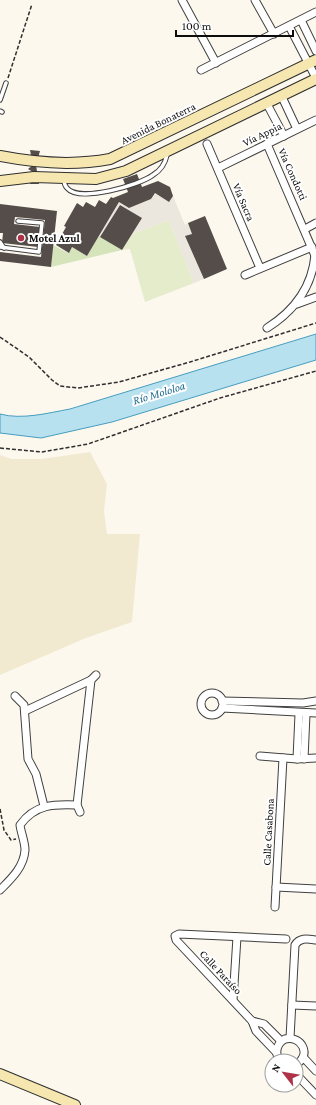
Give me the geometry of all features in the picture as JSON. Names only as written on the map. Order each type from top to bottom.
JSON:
[{"type":"street","points":[[182,0],[216,63]]},
{"type":"street","points":[[255,0],[274,34]]},
{"type":"street","points":[[201,70],[316,12]]},
{"type":"street","points":[[301,20],[316,51]]},
{"type":"street","points":[[0,181],[26,178],[96,179],[126,171],[282,97],[316,79],[312,62],[289,26]]},
{"type":"street","name":"Avenida Bonaterra","points":[[0,156],[56,163],[81,163],[110,159],[312,62]]},
{"type":"street","points":[[282,97],[297,129]]},
{"type":"street","points":[[267,104],[284,136]]},
{"type":"street","name":"Vía Appia","points":[[218,168],[297,129],[315,122]]},
{"type":"street","name":"Vía Sacra","points":[[207,144],[260,268]]},
{"type":"street","name":"Vía Condotti","points":[[267,144],[305,229],[315,257]]},
{"type":"street","points":[[56,163],[59,179]]},
{"type":"street","points":[[305,229],[316,224]]},
{"type":"street","points":[[245,275],[312,247]]},
{"type":"street","points":[[267,328],[285,316],[296,304],[313,271],[315,257]]},
{"type":"street","points":[[296,304],[316,297]]},
{"type":"street","points":[[0,890],[15,875],[23,860],[25,849],[20,825],[26,817],[44,806],[55,804],[79,809],[93,677],[25,711]]},
{"type":"street","points":[[15,696],[24,705],[28,759],[36,774],[44,806]]},
{"type":"street","points":[[316,701],[302,703],[222,704],[303,714],[316,713]]},
{"type":"street","points":[[301,759],[303,714]]},
{"type":"street","points":[[260,756],[301,759],[316,758]]},
{"type":"street","name":"Calle Casabona","points":[[275,907],[283,758]]},
{"type":"street","points":[[276,887],[316,889]]},
{"type":"street","name":"Calle Paraíso","points":[[237,936],[179,934],[175,936],[176,940],[252,1021],[256,1031],[276,1052]]},
{"type":"street","points":[[233,1000],[237,936],[286,939]]},
{"type":"street","points":[[290,1038],[295,945],[302,939],[316,940]]},
{"type":"street","points":[[292,1005],[316,1006]]},
{"type":"street","name":"Calle Paraíso","points":[[252,1021],[260,1022],[281,1041]]},
{"type":"street","points":[[266,1041],[274,1034]]},
{"type":"street","points":[[276,1052],[281,1041],[290,1038],[300,1042],[304,1053]]},
{"type":"street","points":[[304,1058],[315,1066]]},
{"type":"street","points":[[0,1074],[75,1105]]},
{"type":"street","points":[[304,1082],[316,1095]]},
{"type":"lane","points":[[0,100],[6,83]]},
{"type":"lane","points":[[59,179],[72,192],[82,193],[116,189],[136,184],[155,174],[165,163],[167,156]]},
{"type":"lane","points":[[0,242],[2,248],[39,252],[42,223],[18,221]]},
{"type":"path","points":[[6,83],[32,4]]},
{"type":"path","points":[[0,337],[29,357],[60,386],[78,388],[119,382],[190,362],[316,323]]},
{"type":"path","points":[[0,448],[42,452],[88,444],[220,398],[316,371]]},
{"type":"path","points":[[0,810],[4,830],[11,840],[22,838]]},
{"type":"shaded area","points":[[155,193],[169,202],[173,196],[185,225],[188,223],[192,234],[185,237],[204,279],[194,283],[169,220],[132,234],[142,218],[120,205],[100,237],[99,236],[119,202],[129,208],[151,199]]},
{"type":"shaded area","points":[[90,452],[107,484],[104,511],[107,534],[140,534],[132,622],[86,638],[0,675],[0,455],[12,459],[41,459]]},
{"type":"green space","points":[[169,220],[194,283],[145,302],[130,249],[122,250],[132,234]]},
{"type":"green space","points":[[99,236],[122,250],[51,267],[53,245],[68,253],[72,247],[87,256]]},
{"type":"water","name":"Río Mololoa","points":[[316,334],[316,360],[112,422],[41,438],[0,433],[0,414],[8,416],[26,416],[70,409]]},
{"type":"building","points":[[30,150],[40,151],[36,165],[39,184],[30,184],[33,172],[28,169],[33,165]]},
{"type":"building","points":[[137,174],[142,187],[158,181],[170,187],[173,196],[169,202],[155,193],[151,199],[129,208],[119,202],[87,256],[72,247],[69,253],[56,245],[66,227],[64,226],[77,203],[83,207],[86,202],[95,207],[99,200],[106,204],[111,197],[113,198],[128,192],[123,179]]},
{"type":"building","name":"Motel Azul","points":[[0,204],[57,211],[51,267],[0,261],[0,252],[41,257],[45,220],[15,217],[14,224],[40,227],[38,247],[2,243],[3,233],[0,233]]},
{"type":"building","points":[[120,205],[142,218],[122,250],[100,237]]},
{"type":"building","points":[[205,216],[227,269],[204,279],[185,236],[192,234],[188,223]]},
{"type":"place","name":"Motel Azul","points":[[21,238]]}]
